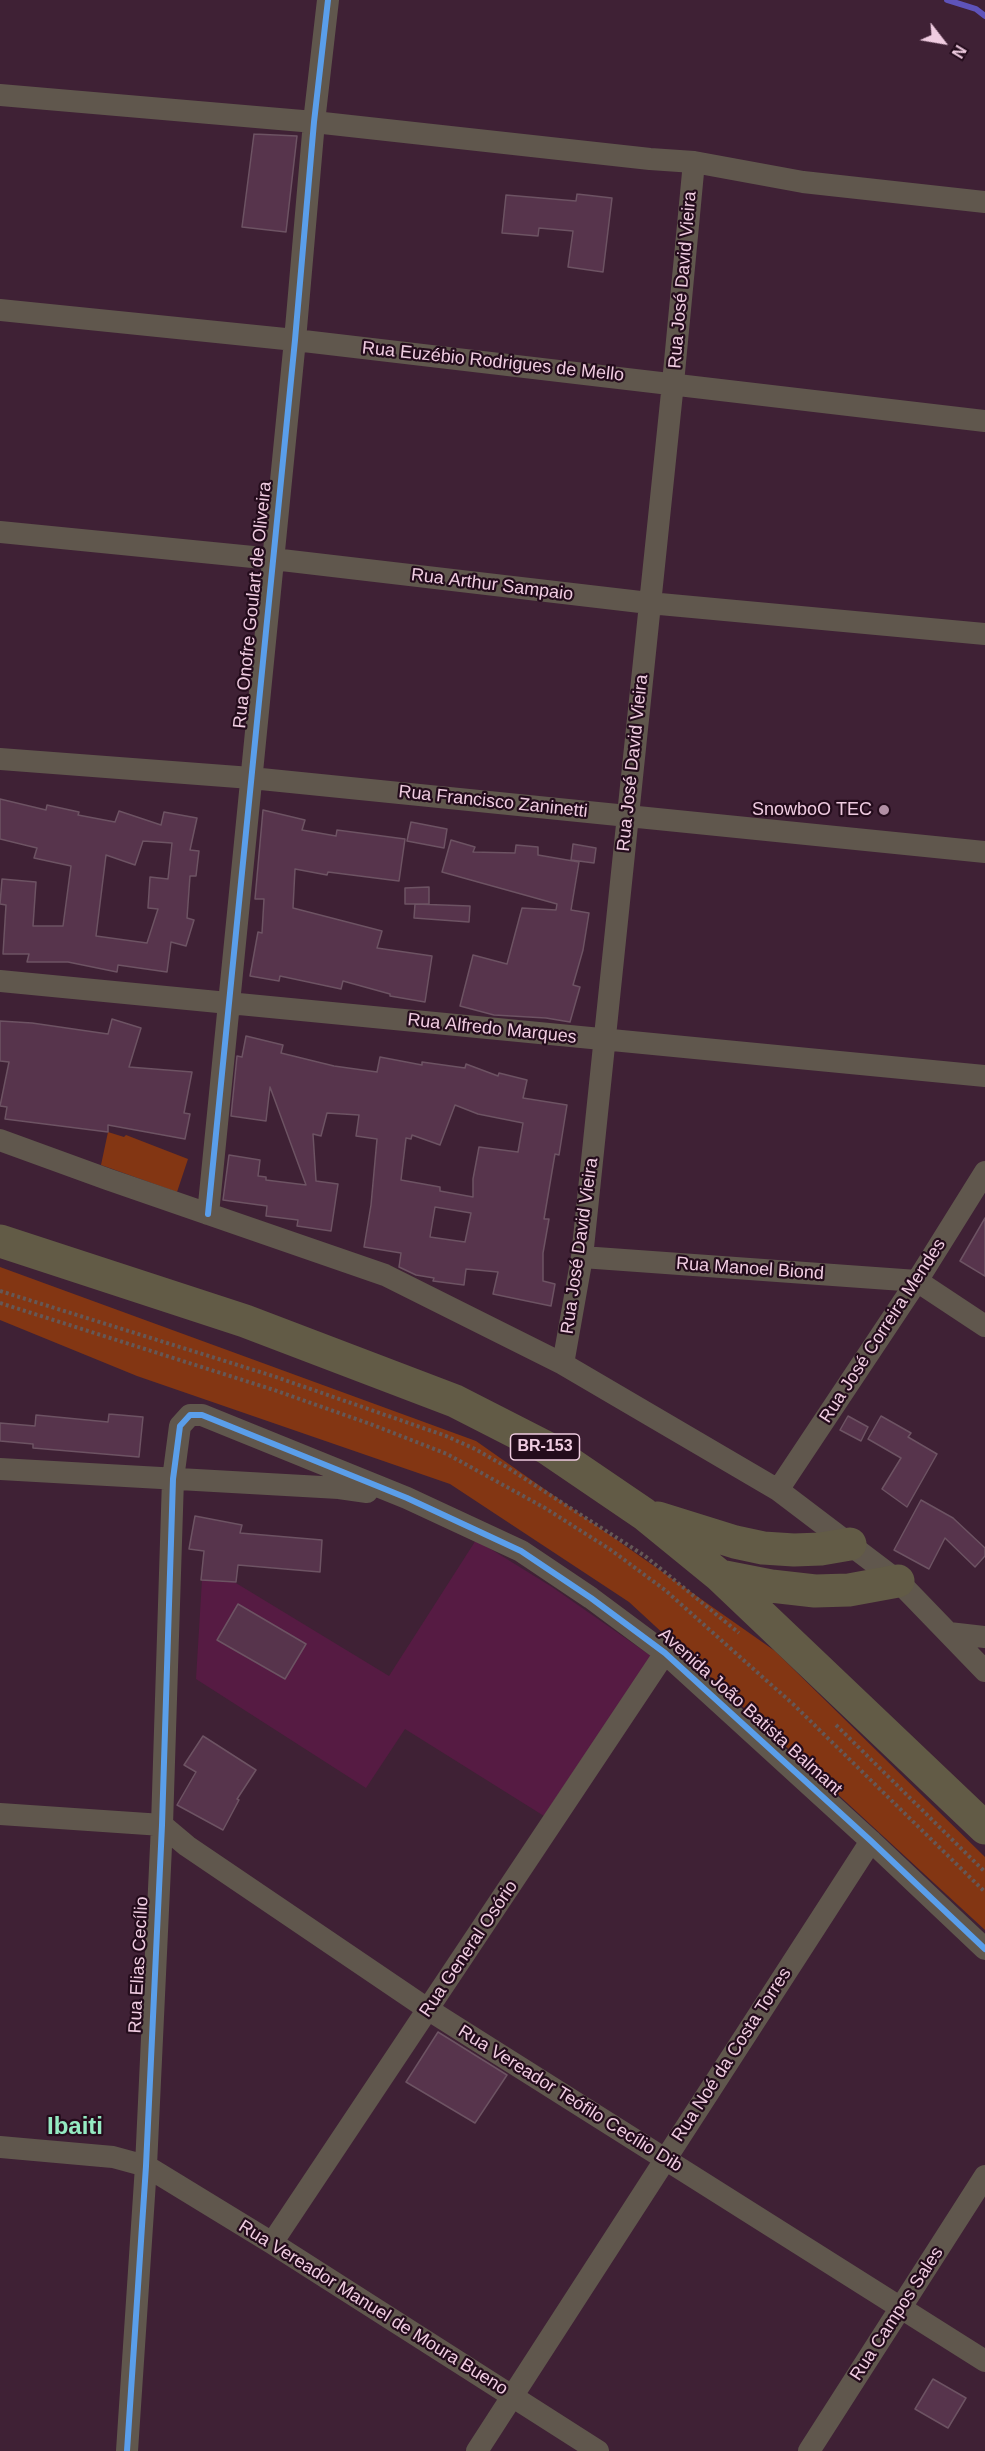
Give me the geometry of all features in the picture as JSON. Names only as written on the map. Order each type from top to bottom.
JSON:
[{"type":"highway","name":"BR-153","points":[[0,1241],[245,1321],[455,1401],[547,1448],[644,1514],[720,1576],[985,1828]]},
{"type":"highway","points":[[644,1514],[735,1542],[763,1548],[821,1549],[850,1544]]},
{"type":"highway","points":[[720,1576],[771,1586],[815,1591],[849,1590],[898,1581]]},
{"type":"street","name":"Rua Onofre Goulart de Oliveira","points":[[207,1214],[295,340],[314,122],[328,0]]},
{"type":"street","points":[[0,95],[314,122],[694,162],[803,182],[985,202]]},
{"type":"street","name":"Rua José David Vieira","points":[[563,1364],[582,1257],[674,383],[694,162]]},
{"type":"street","name":"Rua Euzébio Rodrigues de Mello","points":[[0,310],[295,340],[985,421]]},
{"type":"street","name":"Rua Arthur Sampaio","points":[[0,532],[273,559],[650,603],[985,634]]},
{"type":"street","name":"Rua Francisco Zaninetti","points":[[0,759],[251,778],[985,852]]},
{"type":"street","name":"Rua Alfredo Marques","points":[[0,981],[985,1076]]},
{"type":"street","points":[[0,1140],[385,1275],[563,1364],[778,1490],[898,1581],[985,1671]]},
{"type":"street","name":"Rua José Correira Mendes","points":[[778,1490],[917,1281],[985,1172]]},
{"type":"street","name":"Rua Manoel Biond","points":[[582,1257],[917,1281]]},
{"type":"street","points":[[917,1281],[985,1326]]},
{"type":"street","name":"Rua Elias Cecílio","points":[[128,2451],[146,2166],[162,1825],[173,1479],[180,1426],[190,1415],[202,1414],[407,1498]]},
{"type":"street","points":[[0,1469],[339,1488],[407,1498]]},
{"type":"street","name":"Avenida João Batista Balmant","points":[[407,1498],[521,1551],[591,1598],[665,1653],[871,1841],[985,1949]]},
{"type":"street","points":[[949,1633],[985,1637]]},
{"type":"street","name":"Rua General Osório","points":[[272,2243],[665,1653]]},
{"type":"street","points":[[0,1814],[162,1825]]},
{"type":"street","name":"Rua Vereador Teófilo Cecílio Dib","points":[[162,1825],[187,1846],[429,2010],[985,2361]]},
{"type":"street","name":"Rua Noé da Costa Torres","points":[[477,2451],[871,1841]]},
{"type":"street","name":"Rua Vereador Manuel de Moura Bueno","points":[[0,2147],[113,2157],[146,2166],[272,2243],[598,2451]]},
{"type":"street","name":"Rua Campos Sales","points":[[809,2451],[985,2176]]},
{"type":"path","points":[[0,1291],[273,1376],[446,1436],[475,1449],[645,1556],[742,1636]]},
{"type":"path","points":[[828,1717],[985,1872]]},
{"type":"shaded area","points":[[108,1132],[124,1137],[126,1135],[188,1159],[177,1192],[101,1165]]},
{"type":"shaded area","points":[[0,1267],[476,1441],[775,1651],[985,1857],[985,1930],[629,1602],[450,1484],[137,1376],[0,1320]]},
{"type":"shaded area","points":[[476,1540],[552,1587],[651,1656],[544,1816],[405,1729],[366,1788],[196,1679],[203,1563],[389,1676]]},
{"type":"building","points":[[254,134],[297,136],[286,232],[242,227]]},
{"type":"building","points":[[577,194],[612,198],[603,272],[568,267],[573,231],[539,228],[538,236],[502,233],[506,195],[576,201]]},
{"type":"building","points":[[0,799],[46,810],[47,805],[79,812],[78,815],[115,822],[119,811],[161,825],[164,812],[197,818],[190,850],[199,851],[196,876],[190,876],[187,918],[194,920],[186,946],[171,942],[167,972],[118,965],[117,972],[68,962],[27,962],[29,954],[3,954],[6,905],[0,904],[2,879],[36,882],[33,926],[63,926],[71,866],[34,858],[37,848],[0,839]],"holes":[[[143,841],[172,843],[168,879],[150,877],[148,908],[158,909],[147,943],[96,936],[106,855],[135,865]]]},
{"type":"building","points":[[263,810],[305,820],[302,830],[336,836],[337,830],[405,839],[399,881],[328,872],[327,875],[295,869],[293,908],[382,931],[377,948],[432,956],[425,1002],[390,996],[390,994],[343,981],[341,989],[280,976],[279,981],[250,976],[258,932],[262,933],[264,899],[255,899]]},
{"type":"building","points":[[411,822],[447,829],[444,848],[407,841]]},
{"type":"building","points":[[451,840],[475,847],[473,852],[515,853],[516,845],[538,847],[538,855],[579,862],[571,910],[589,913],[583,950],[573,985],[580,987],[570,1022],[494,1015],[460,1006],[473,955],[507,964],[522,908],[556,910],[557,904],[442,872]]},
{"type":"building","points":[[573,844],[596,848],[594,863],[571,860]]},
{"type":"building","points":[[429,887],[429,904],[405,904],[405,888]]},
{"type":"building","points":[[415,904],[470,906],[469,922],[414,918]]},
{"type":"building","points":[[112,1019],[141,1028],[129,1067],[192,1072],[184,1113],[190,1114],[185,1139],[108,1125],[108,1132],[5,1119],[7,1107],[0,1106],[9,1062],[0,1061],[0,1021],[32,1023],[108,1034]]},
{"type":"building","points":[[246,1036],[283,1045],[281,1053],[334,1066],[377,1072],[380,1057],[422,1065],[422,1062],[465,1068],[466,1064],[498,1076],[499,1073],[527,1080],[523,1098],[567,1105],[559,1155],[555,1154],[544,1219],[549,1219],[543,1253],[543,1281],[555,1284],[551,1306],[493,1294],[498,1272],[466,1269],[464,1285],[433,1281],[434,1278],[416,1275],[399,1267],[401,1253],[364,1247],[371,1205],[377,1139],[356,1136],[359,1115],[327,1113],[321,1136],[313,1134],[316,1181],[338,1184],[331,1231],[297,1226],[298,1220],[266,1216],[267,1206],[223,1200],[229,1155],[260,1160],[258,1176],[266,1177],[266,1180],[306,1185],[270,1087],[266,1121],[231,1116],[237,1056],[242,1057]],"holes":[[[455,1105],[478,1114],[523,1123],[518,1152],[479,1147],[473,1179],[473,1197],[440,1191],[440,1187],[401,1180],[406,1138],[411,1139],[412,1135],[440,1145]],[[435,1207],[471,1213],[465,1242],[430,1237]]]},
{"type":"building","points":[[985,1218],[985,1276],[960,1261]]},
{"type":"building","points":[[109,1414],[143,1417],[139,1457],[33,1448],[33,1444],[0,1441],[0,1423],[35,1426],[36,1415],[108,1422]]},
{"type":"building","points":[[848,1416],[868,1427],[861,1441],[840,1430]]},
{"type":"building","points":[[881,1416],[911,1433],[908,1437],[937,1454],[907,1507],[882,1489],[901,1458],[868,1439]]},
{"type":"building","points":[[921,1500],[953,1518],[985,1548],[985,1556],[975,1567],[945,1538],[929,1569],[894,1550]]},
{"type":"building","points":[[195,1516],[242,1525],[240,1533],[322,1540],[320,1572],[238,1565],[236,1582],[201,1580],[204,1551],[189,1549]]},
{"type":"building","points":[[238,1604],[306,1644],[285,1679],[217,1640]]},
{"type":"building","points":[[203,1736],[256,1770],[237,1799],[239,1800],[223,1830],[177,1805],[196,1772],[184,1765]]},
{"type":"building","points":[[438,2032],[507,2075],[475,2123],[406,2082]]},
{"type":"building","points":[[933,2379],[966,2398],[948,2428],[915,2409]]},
{"type":"waterway","points":[[947,0],[976,9],[985,16]]},
{"type":"cycle path","points":[[208,1214],[295,340],[314,122],[328,0]]},
{"type":"cycle path","points":[[127,2451],[146,2166],[162,1825],[173,1479],[180,1426],[190,1415],[202,1415],[407,1498],[521,1551],[591,1598],[665,1653],[871,1841],[985,1949]]},
{"type":"place","name":"SnowboO TEC","points":[[884,810]]},
{"type":"district","name":"Ibaiti","points":[[75,2127]]}]
